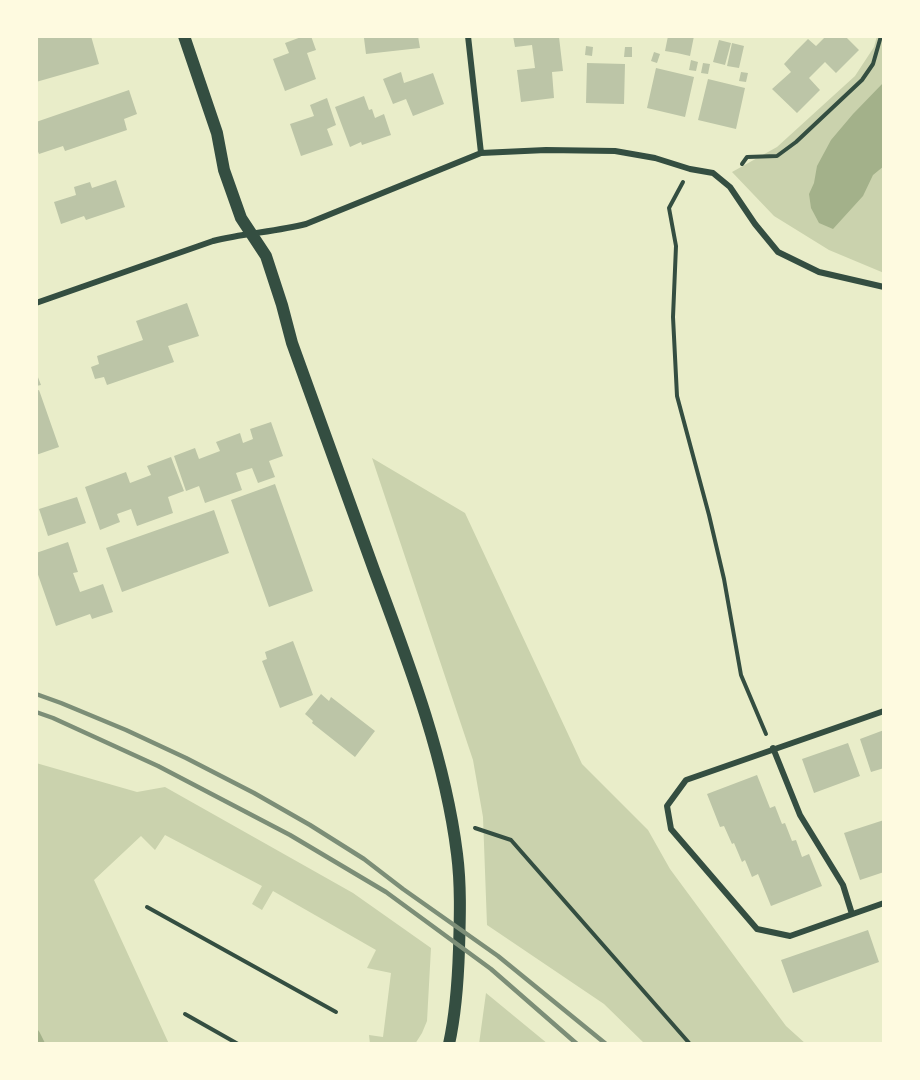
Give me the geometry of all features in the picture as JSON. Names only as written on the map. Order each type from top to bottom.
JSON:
[{"type":"main road","points":[[184,36],[217,133],[224,170],[237,208],[241,218],[267,256],[291,343],[399,635],[441,771],[457,854],[459,900],[457,1000],[449,1044]]},
{"type":"street","points":[[468,36],[481,153]]},
{"type":"street","points":[[36,303],[213,241],[284,230],[306,224],[481,153],[546,150],[615,151],[655,158],[713,173],[730,188],[778,252],[819,272],[884,287]]},
{"type":"street","points":[[884,711],[686,780],[667,806],[671,829],[757,929],[790,936],[884,903]]},
{"type":"street","points":[[773,748],[800,815],[843,885],[852,914]]},
{"type":"path","points":[[742,164],[747,157],[777,156],[837,105],[862,80],[873,64],[881,36]]},
{"type":"path","points":[[690,168],[669,208],[676,246],[673,317],[677,396],[709,514],[741,675],[773,748]]},
{"type":"path","points":[[475,828],[510,840],[690,1044]]},
{"type":"path","points":[[147,907],[336,1012]]},
{"type":"path","points":[[185,1014],[238,1044]]},
{"type":"shaded area","points":[[877,36],[884,36],[884,273],[829,250],[774,216],[732,172],[777,147],[855,76],[874,47]]},
{"type":"shaded area","points":[[884,82],[884,166],[873,175],[863,196],[833,229],[819,223],[811,208],[809,194],[817,166],[831,140]]},
{"type":"shaded area","points":[[372,458],[465,513],[582,764],[648,830],[670,869],[786,1026],[806,1044],[645,1044],[604,1004],[487,925],[483,817],[473,760]]},
{"type":"shaded area","points":[[36,763],[137,792],[165,787],[353,893],[431,948],[427,1021],[415,1044],[370,1044],[369,1035],[383,1037],[391,973],[367,968],[376,950],[273,891],[262,910],[252,904],[262,886],[165,835],[155,850],[141,836],[94,880],[169,1044],[36,1044]]},
{"type":"shaded area","points":[[486,993],[548,1044],[479,1044]]},
{"type":"building","points":[[91,36],[99,64],[36,82],[36,38]]},
{"type":"building","points":[[304,36],[311,36],[316,50],[307,53],[316,79],[285,91],[273,59],[289,53],[285,43]]},
{"type":"building","points":[[418,36],[420,48],[366,54],[364,38]]},
{"type":"building","points":[[513,36],[559,37],[563,71],[552,72],[554,98],[521,102],[517,70],[535,68],[532,45],[515,47]]},
{"type":"building","points":[[668,36],[694,36],[690,56],[665,51]]},
{"type":"building","points":[[826,36],[845,36],[859,50],[836,73],[825,62],[809,78],[820,90],[797,113],[772,89],[791,72],[784,64],[808,39],[816,46]]},
{"type":"building","points":[[719,40],[731,43],[725,65],[713,62]]},
{"type":"building","points":[[732,43],[744,46],[739,68],[727,66]]},
{"type":"building","points":[[586,46],[593,47],[592,56],[585,55]]},
{"type":"building","points":[[625,47],[632,47],[632,57],[624,57]]},
{"type":"building","points":[[654,52],[660,54],[657,63],[651,61]]},
{"type":"building","points":[[691,60],[698,62],[696,71],[689,70]]},
{"type":"building","points":[[587,63],[625,64],[624,104],[586,103]]},
{"type":"building","points":[[703,63],[710,64],[708,74],[701,73]]},
{"type":"building","points":[[656,68],[694,77],[685,117],[647,108]]},
{"type":"building","points":[[401,72],[404,83],[433,73],[444,104],[413,116],[406,99],[393,104],[383,79]]},
{"type":"building","points":[[741,72],[748,73],[746,82],[739,81]]},
{"type":"building","points":[[708,79],[745,88],[736,129],[698,120]]},
{"type":"building","points":[[129,90],[137,114],[124,119],[127,130],[65,151],[63,146],[39,154],[36,147],[36,122]]},
{"type":"building","points":[[364,96],[375,118],[384,114],[391,135],[350,147],[335,107]]},
{"type":"building","points":[[327,98],[336,125],[327,129],[333,145],[301,156],[290,124],[314,116],[310,105]]},
{"type":"building","points":[[116,180],[125,207],[86,220],[84,216],[61,224],[54,202],[76,195],[74,187],[90,182],[92,188]]},
{"type":"building","points":[[187,303],[199,336],[168,346],[174,362],[107,385],[104,377],[95,379],[91,367],[99,364],[97,356],[143,340],[136,321]]},
{"type":"building","points":[[36,372],[41,385],[36,386]]},
{"type":"building","points":[[39,390],[59,447],[36,455],[36,391]]},
{"type":"building","points":[[271,422],[283,456],[269,461],[275,477],[258,483],[252,468],[236,473],[242,490],[205,503],[199,486],[186,491],[174,456],[195,448],[199,459],[220,451],[216,442],[240,433],[243,443],[253,439],[250,429]]},
{"type":"building","points":[[171,457],[184,491],[168,497],[173,513],[137,526],[131,509],[117,514],[120,522],[100,530],[85,487],[126,472],[130,483],[151,475],[147,466]]},
{"type":"building","points":[[275,484],[313,591],[269,607],[231,500]]},
{"type":"building","points":[[77,497],[86,523],[48,536],[39,509]]},
{"type":"building","points":[[214,510],[229,553],[122,592],[106,548]]},
{"type":"building","points":[[68,542],[78,572],[73,573],[80,592],[103,584],[113,612],[92,619],[90,614],[56,626],[36,569],[36,553]]},
{"type":"building","points":[[293,641],[313,695],[280,708],[262,661],[267,659],[265,652]]},
{"type":"building","points":[[321,694],[329,701],[331,697],[375,731],[355,757],[312,723],[313,721],[305,714]]},
{"type":"building","points":[[884,730],[884,768],[871,772],[860,739]]},
{"type":"building","points":[[848,743],[860,776],[814,793],[802,759]]},
{"type":"building","points":[[757,775],[770,808],[775,806],[792,841],[796,840],[802,857],[809,854],[822,886],[771,906],[758,874],[752,877],[745,860],[742,862],[724,826],[720,827],[707,794]]},
{"type":"building","points":[[884,820],[884,872],[860,880],[844,833]]},
{"type":"building","points":[[868,930],[879,962],[793,993],[781,960]]},
{"type":"waterway","points":[[36,1034],[41,1044]]},
{"type":"railway","points":[[36,694],[126,730],[186,758],[310,825],[364,859],[498,956],[606,1044]]},
{"type":"railway","points":[[36,712],[158,766],[290,835],[386,892],[491,969],[577,1044]]}]
